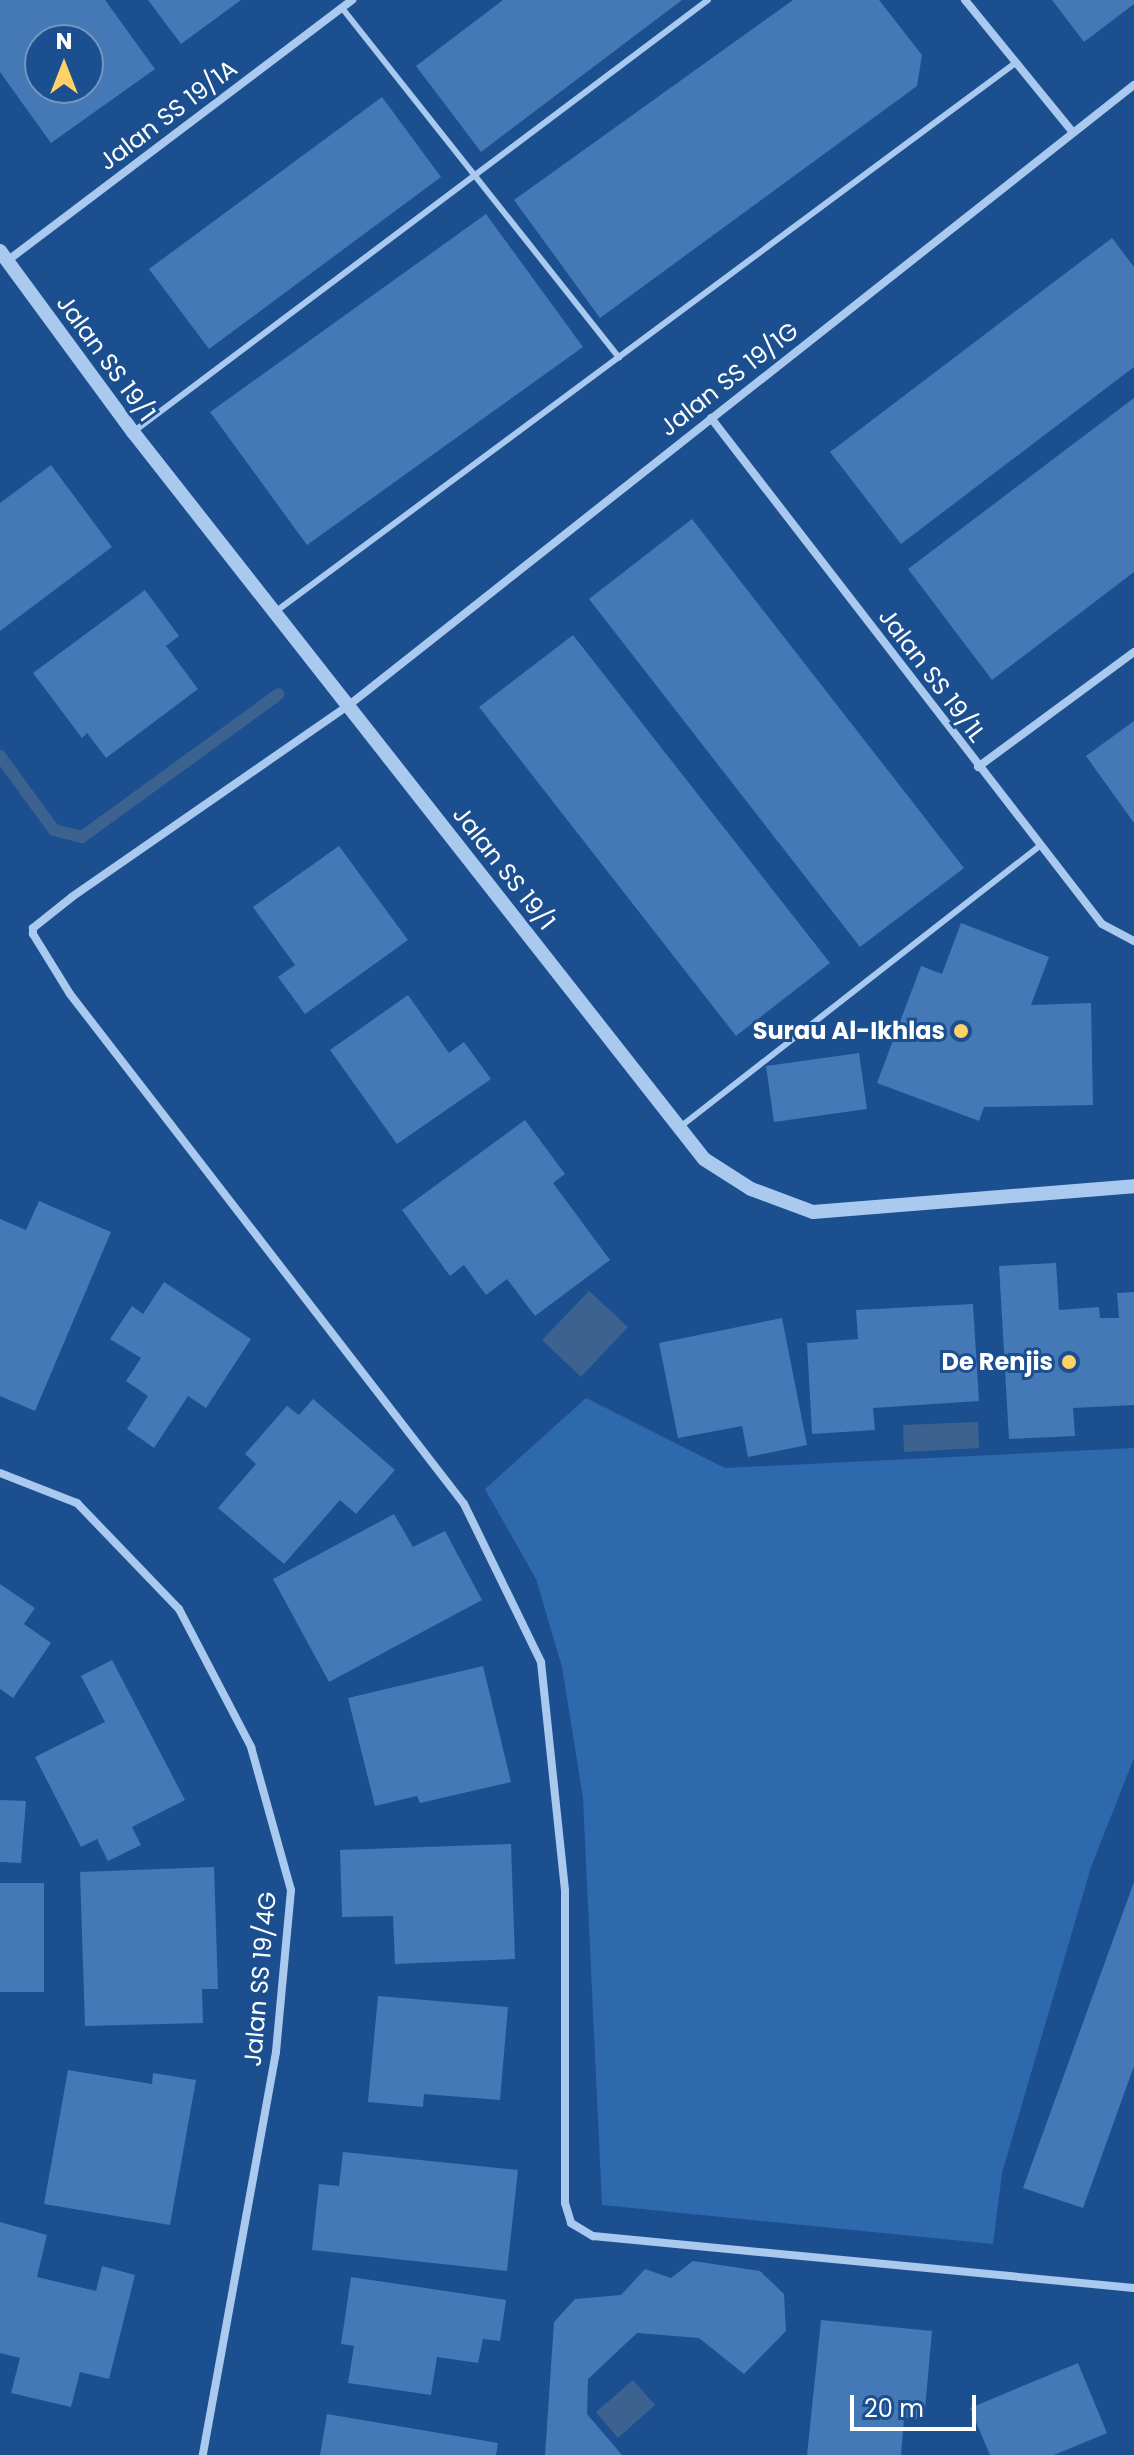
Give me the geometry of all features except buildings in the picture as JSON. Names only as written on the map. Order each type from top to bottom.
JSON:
[{"type":"street","name":"Jalan SS 19/1A","points":[[4,256],[352,0]]},
{"type":"street","points":[[965,0],[1014,64],[1072,131]]},
{"type":"street","name":"Jalan SS 19/1G","points":[[1134,85],[349,705],[72,897],[33,928],[33,942],[464,1504],[541,1662],[565,1890],[565,2203],[571,2223],[593,2236],[1134,2288]]},
{"type":"street","name":"Jalan SS 19/1","points":[[4,256],[133,432],[273,613],[349,705],[704,1159],[751,1189],[813,1212],[1134,1186]]},
{"type":"street","name":"Jalan SS 19/1L","points":[[711,418],[1102,924],[1134,941]]},
{"type":"street","points":[[978,767],[1134,652]]},
{"type":"street","name":"Jalan SS 19/4G","points":[[0,1473],[77,1503],[179,1609],[251,1747],[291,1890],[276,2052],[203,2455]]},
{"type":"lane","points":[[133,432],[708,0]]},
{"type":"lane","points":[[342,8],[619,357]]},
{"type":"lane","points":[[273,613],[1014,64]]},
{"type":"lane","points":[[680,1127],[1040,846]]},
{"type":"shaded area","points":[[589,1291],[628,1327],[581,1377],[542,1340]]},
{"type":"shaded area","points":[[586,1398],[725,1468],[1134,1448],[1134,1758],[1091,1867],[1002,2173],[993,2244],[602,2205],[583,1798],[562,1667],[536,1579],[485,1489]]},
{"type":"shaded area","points":[[978,1422],[979,1448],[904,1452],[903,1425]]},
{"type":"shaded area","points":[[633,2380],[655,2405],[618,2438],[596,2412]]},
{"type":"waterway","points":[[0,756],[54,830],[82,837],[279,694]]},
{"type":"place","name":"Surau Al-Ikhlas","points":[[961,1031]]},
{"type":"place","name":"De Renjis","points":[[1069,1362]]}]
